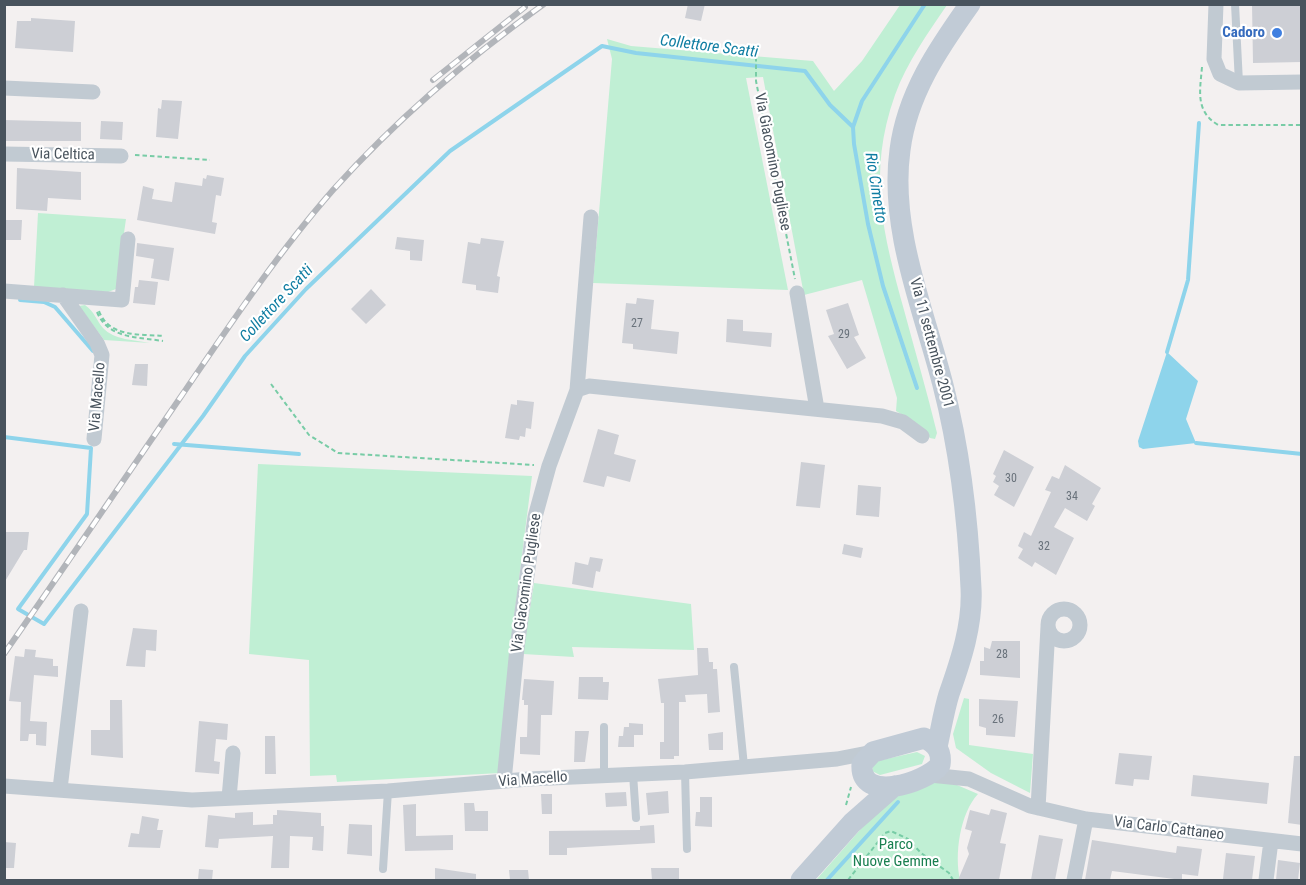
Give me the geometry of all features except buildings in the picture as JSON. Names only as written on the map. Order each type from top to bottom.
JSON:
[{"type":"main road","name":"Via 11 settembre 2001","points":[[936,760],[949,696],[965,648],[971,590],[961,472],[944,386],[903,237],[898,178],[906,118],[920,82],[939,47],[970,4]]},
{"type":"main road","name":"Via 11 settembre 2001","points":[[873,752],[913,739],[933,720],[949,696]]},
{"type":"main road","points":[[848,815],[936,760],[924,738],[913,739]]},
{"type":"main road","points":[[801,880],[848,815],[862,764],[873,752]]},
{"type":"main road","points":[[859,778],[878,787],[894,786]]},
{"type":"street","points":[[1216,4],[1216,68],[1224,78],[1239,83],[1302,82]]},
{"type":"street","points":[[4,88],[93,92]]},
{"type":"street","name":"Via Celtica","points":[[4,154],[121,156]]},
{"type":"street","name":"Via Giacomino Pugliese","points":[[504,781],[517,648],[535,517],[549,466],[577,390],[591,217]]},
{"type":"street","points":[[4,291],[63,295],[96,303],[122,300],[128,239]]},
{"type":"street","points":[[797,293],[818,409]]},
{"type":"street","name":"Via Macello","points":[[63,295],[97,343],[102,355],[94,439]]},
{"type":"street","points":[[577,390],[589,386],[882,416],[903,422],[922,436]]},
{"type":"street","points":[[1038,808],[1048,627],[1050,616],[1058,609],[1068,609],[1077,615],[1080,624],[1077,634],[1068,640],[1058,640]]},
{"type":"street","points":[[60,789],[81,611]]},
{"type":"street","points":[[1048,627],[1058,640]]},
{"type":"street","points":[[1048,653],[1058,640]]},
{"type":"street","name":"Via Macello","points":[[4,786],[192,800],[388,791],[504,781],[686,772],[837,759],[873,752]]},
{"type":"street","points":[[229,798],[233,753]]},
{"type":"street","name":"Via Macello","points":[[837,759],[859,778]]},
{"type":"street","name":"Via Carlo Cattaneo","points":[[936,760],[969,779],[1038,808],[1086,819],[1302,844]]},
{"type":"street","points":[[1074,880],[1086,819]]},
{"type":"street","points":[[1266,880],[1271,841]]},
{"type":"lane","points":[[1235,4],[1239,83]]},
{"type":"lane","points":[[734,667],[744,766]]},
{"type":"lane","points":[[604,728],[604,776]]},
{"type":"lane","points":[[686,772],[687,849]]},
{"type":"lane","points":[[633,774],[636,818]]},
{"type":"lane","points":[[383,869],[388,791]]},
{"type":"path","name":"Via Giacomino Pugliese","points":[[756,57],[756,81],[797,293]]},
{"type":"path","points":[[121,156],[144,154],[210,160]]},
{"type":"path","points":[[96,303],[101,317],[111,328],[164,336]]},
{"type":"path","points":[[96,303],[102,322],[110,331],[164,341]]},
{"type":"path","points":[[271,384],[309,435],[338,453],[549,466]]},
{"type":"path","points":[[848,815],[849,798],[859,778]]},
{"type":"path","points":[[848,880],[885,833],[891,831],[908,839],[921,853],[949,873],[954,880]]},
{"type":"green space","points":[[900,5],[947,5],[912,59],[895,95],[886,124],[880,177],[881,203],[890,255],[937,433],[935,439],[930,438],[916,423],[896,411],[897,398],[862,280],[804,295],[763,77],[746,78],[788,290],[593,283],[612,59],[607,39],[631,46],[813,61],[834,91],[862,61]]},
{"type":"green space","points":[[38,213],[126,219],[116,289],[108,292],[34,287]]},
{"type":"green space","points":[[85,305],[101,325],[113,335],[150,343],[104,340],[79,306]]},
{"type":"green space","points":[[258,464],[532,476],[511,642],[500,773],[337,782],[336,775],[310,776],[309,660],[249,654]]},
{"type":"green space","points":[[534,583],[691,604],[694,650],[572,647],[574,657],[523,654]]},
{"type":"green space","points":[[964,698],[969,699],[969,745],[1033,754],[1030,793],[991,773],[956,748],[953,734]]},
{"type":"green space","points":[[917,752],[925,756],[922,764],[880,775],[872,771],[877,761]]},
{"type":"green space","name":"Parco Nuove Gemme","points":[[950,782],[978,794],[967,812],[960,835],[958,870],[960,880],[816,880],[888,798],[929,783]]},
{"type":"water","points":[[1167,352],[1198,381],[1186,419],[1196,443],[1143,449],[1139,447],[1138,441]]},
{"type":"waterway","name":"Rio Cimetto","points":[[917,388],[883,286],[868,224],[853,127],[862,101],[925,4]]},
{"type":"waterway","name":"Collettore Scatti","points":[[4,437],[91,448],[87,514],[18,609],[44,624],[203,416],[245,356],[306,289],[450,151],[602,46],[636,53],[805,71],[830,105],[853,127]]},
{"type":"waterway","points":[[1167,352],[1188,280],[1199,123]]},
{"type":"waterway","points":[[20,300],[44,302],[55,307],[93,351]]},
{"type":"waterway","points":[[1196,443],[1302,454]]},
{"type":"waterway","points":[[174,444],[299,454]]},
{"type":"waterway","name":"Rio Cimetto","points":[[827,880],[898,802]]},
{"type":"railway","points":[[4,654],[236,317],[312,214],[357,164],[433,91],[487,46],[544,4]]},
{"type":"railway","points":[[433,80],[525,7]]},
{"type":"place","name":"Cadoro","points":[[1277,33]]}]
